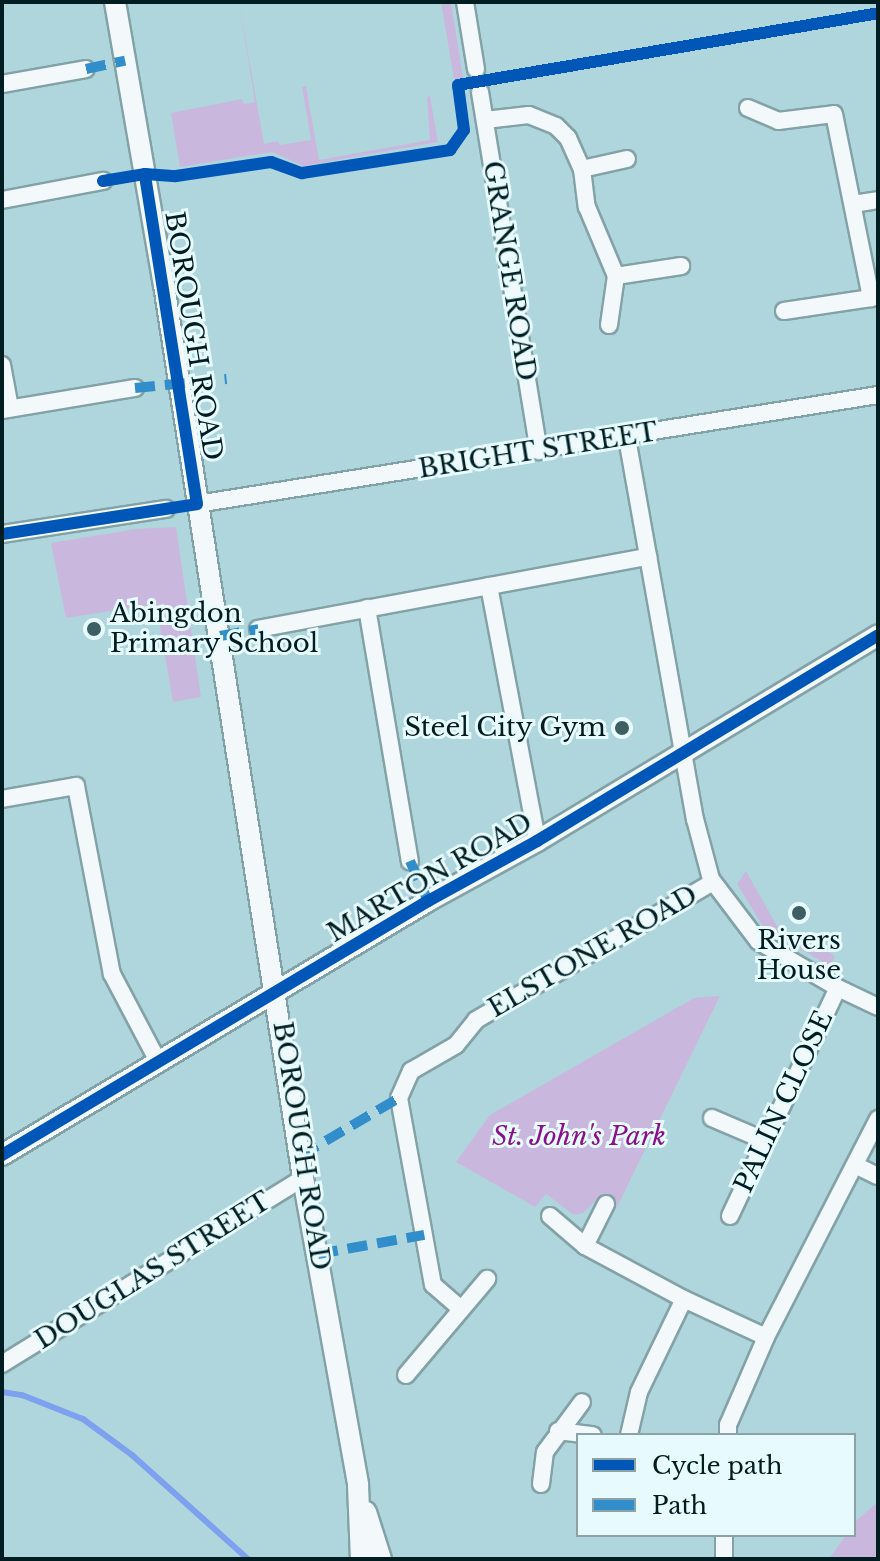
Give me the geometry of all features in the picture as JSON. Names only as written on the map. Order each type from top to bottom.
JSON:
[{"type":"street","name":"BOROUGH ROAD","points":[[115,2],[303,1178],[358,1485],[381,1559]]},
{"type":"street","points":[[465,2],[476,69]]},
{"type":"street","points":[[2,84],[86,69]]},
{"type":"street","name":"GRANGE ROAD","points":[[480,92],[539,451]]},
{"type":"street","points":[[748,108],[778,121],[834,114],[871,298],[784,311]]},
{"type":"street","points":[[485,120],[529,115],[543,119],[568,138],[582,169],[584,196],[616,276],[609,325]]},
{"type":"street","points":[[582,169],[627,159]]},
{"type":"street","points":[[2,200],[103,181]]},
{"type":"street","points":[[853,204],[878,200]]},
{"type":"street","points":[[616,276],[681,266]]},
{"type":"street","points":[[2,365],[6,409],[135,388]]},
{"type":"street","name":"BRIGHT STREET","points":[[197,504],[627,438],[878,395]]},
{"type":"street","points":[[627,438],[695,819],[712,881],[758,941],[838,988],[878,1007]]},
{"type":"street","points":[[2,534],[166,509]]},
{"type":"street","points":[[258,629],[648,557]]},
{"type":"street","points":[[489,586],[537,841]]},
{"type":"street","points":[[367,608],[410,861]]},
{"type":"street","name":"MARTON ROAD","points":[[2,1155],[276,995],[428,901],[537,841],[878,635]]},
{"type":"street","points":[[2,799],[76,786],[112,974],[159,1063]]},
{"type":"street","name":"ELSTONE ROAD","points":[[461,1309],[433,1285],[399,1098],[411,1071],[456,1045],[476,1020],[712,881]]},
{"type":"street","name":"PALIN CLOSE","points":[[730,1216],[838,988]]},
{"type":"street","points":[[712,1118],[766,1141]]},
{"type":"street","points":[[728,1433],[728,1425],[766,1337],[878,1119]]},
{"type":"street","points":[[855,1165],[878,1176]]},
{"type":"street","name":"DOUGLAS STREET","points":[[2,1364],[303,1178]]},
{"type":"street","points":[[585,1246],[606,1204]]},
{"type":"street","points":[[550,1216],[585,1246],[684,1299],[766,1337]]},
{"type":"street","points":[[406,1375],[487,1279]]},
{"type":"street","points":[[629,1433],[639,1392],[684,1299]]},
{"type":"street","points":[[541,1484],[545,1452],[582,1402]]},
{"type":"street","points":[[558,1431],[576,1433]]},
{"type":"street","name":"BOROUGH ROAD","points":[[358,1485],[361,1559]]},
{"type":"street","points":[[724,1537],[724,1559]]},
{"type":"green space","points":[[239,2],[264,144],[311,140],[302,87],[306,86],[319,160],[430,140],[427,97],[430,96],[438,142],[304,166],[272,152],[180,167],[171,113],[242,99],[244,104],[255,102]]},
{"type":"green space","points":[[441,2],[451,2],[463,78],[454,79]]},
{"type":"green space","points":[[176,527],[201,697],[173,702],[156,604],[66,618],[51,543],[136,529]]},
{"type":"green space","points":[[746,871],[777,926],[835,956],[830,966],[764,928],[737,884]]},
{"type":"green space","name":"St. John's Park","points":[[720,996],[617,1207],[598,1198],[583,1213],[574,1215],[546,1194],[535,1207],[456,1162],[490,1115],[694,998]]},
{"type":"green space","points":[[875,1504],[878,1506],[876,1559],[829,1559],[845,1537],[856,1537],[856,1521]]},
{"type":"waterway","points":[[2,1392],[22,1395],[83,1419],[132,1455],[248,1559]]},
{"type":"marked path","points":[[86,69],[125,61]]},
{"type":"marked path","points":[[135,388],[227,379]]},
{"type":"marked path","points":[[220,636],[258,629]]},
{"type":"marked path","points":[[410,861],[428,901]]},
{"type":"marked path","points":[[300,1156],[399,1098]]},
{"type":"marked path","points":[[318,1254],[424,1235]]},
{"type":"cycle path","points":[[103,181],[145,174],[176,176],[271,162],[302,173],[450,150],[464,130],[458,85],[878,13]]},
{"type":"cycle path","points":[[2,534],[197,504],[145,174]]},
{"type":"cycle path","points":[[2,1155],[428,901],[537,841],[878,635]]},
{"type":"place","name":"Abingdon Primary School","points":[[94,629]]},
{"type":"place","name":"Steel City Gym","points":[[622,728]]},
{"type":"place","name":"Rivers House","points":[[799,913]]}]
